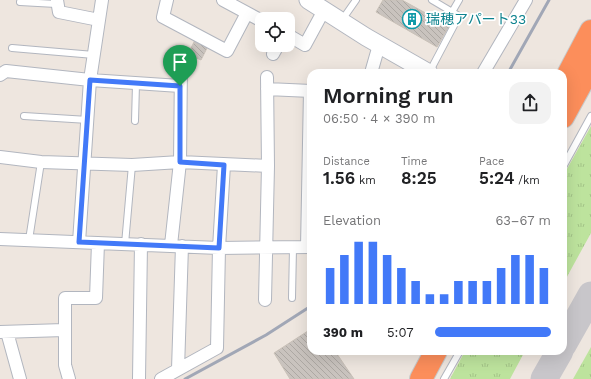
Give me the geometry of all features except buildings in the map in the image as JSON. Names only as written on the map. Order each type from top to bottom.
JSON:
[{"type":"highway","points":[[567,80],[584,63],[591,24]]},
{"type":"highway","points":[[567,107],[584,63],[591,31]]},
{"type":"highway","points":[[405,379],[419,355]]},
{"type":"highway","points":[[420,379],[434,355]]},
{"type":"street","points":[[79,242],[90,80],[102,0]]},
{"type":"street","points":[[166,0],[162,17],[227,51],[247,13]]},
{"type":"street","points":[[223,0],[255,17]]},
{"type":"street","points":[[308,0],[341,22],[422,69]]},
{"type":"street","points":[[485,69],[526,0]]},
{"type":"street","points":[[56,2],[58,12],[99,20]]},
{"type":"street","points":[[295,39],[305,45],[324,10]]},
{"type":"street","points":[[372,69],[379,45]]},
{"type":"street","points":[[178,370],[176,246],[180,162],[181,65]]},
{"type":"street","points":[[0,75],[6,71],[136,84],[180,86]]},
{"type":"street","points":[[265,300],[268,166],[267,83],[307,90]]},
{"type":"street","points":[[0,157],[41,162],[132,165],[180,162],[268,166]]},
{"type":"street","points":[[161,379],[217,348],[219,248],[224,165]]},
{"type":"street","points":[[0,239],[219,248],[307,247]]},
{"type":"street","points":[[69,379],[64,364],[65,298],[96,298],[98,243]]},
{"type":"street","points":[[139,379],[141,244]]},
{"type":"street","points":[[20,379],[4,332],[64,330]]},
{"type":"lane","points":[[341,22],[356,0]]},
{"type":"lane","points":[[431,69],[460,16],[432,0]]},
{"type":"lane","points":[[452,12],[459,0]]},
{"type":"lane","points":[[20,2],[56,2]]},
{"type":"lane","points":[[12,48],[94,55]]},
{"type":"lane","points":[[135,121],[136,84]]},
{"type":"lane","points":[[24,116],[88,120]]},
{"type":"lane","points":[[567,160],[591,116]]},
{"type":"lane","points":[[29,240],[41,162]]},
{"type":"lane","points":[[125,244],[132,165]]},
{"type":"lane","points":[[292,248],[292,298]]},
{"type":"lane","points":[[444,379],[458,355]]},
{"type":"green space","points":[[591,126],[591,233],[567,277],[567,169]]},
{"type":"green space","points":[[591,347],[591,379],[573,379]]},
{"type":"green space","points":[[463,355],[523,355],[510,379],[450,379]]},
{"type":"taxiway","points":[[567,338],[591,295]]},
{"type":"taxiway","points":[[544,379],[558,355]]},
{"type":"railway","points":[[510,69],[549,0]]},
{"type":"railway","points":[[185,379],[266,335],[307,309]]},
{"type":"place","name":"瑞穂アパート33","points":[[412,19]]},
{"type":"route","points":[[90,80],[180,86],[180,162],[224,165],[219,248],[79,242],[90,80]]}]
